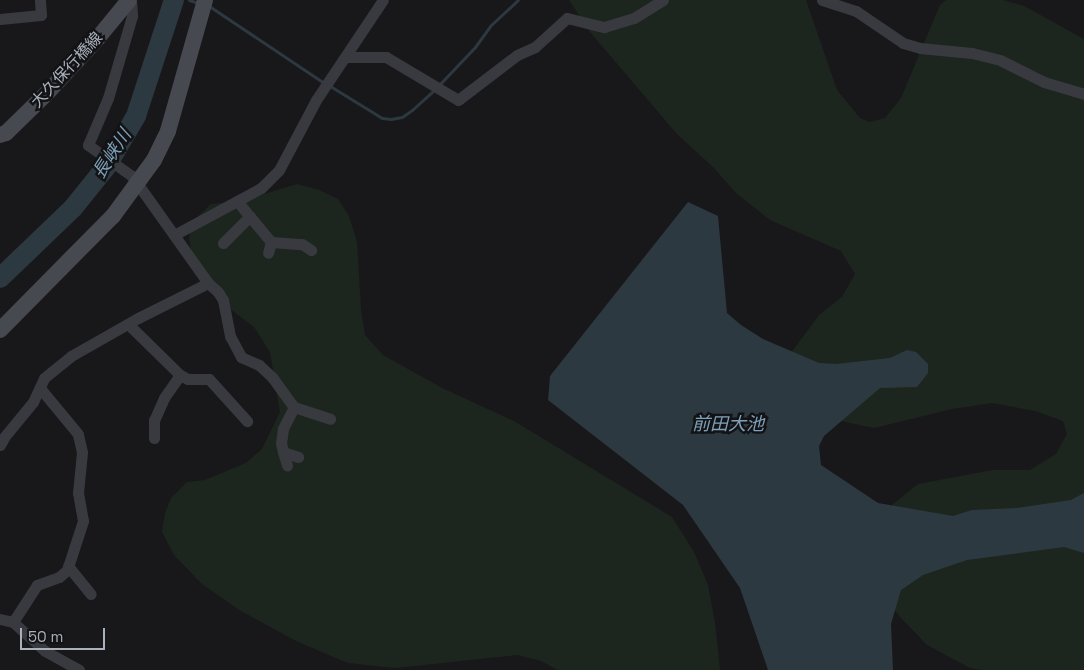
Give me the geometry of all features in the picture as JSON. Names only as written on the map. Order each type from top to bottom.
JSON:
[{"type":"street","points":[[0,18],[41,14],[40,0]]},
{"type":"street","points":[[130,0],[132,16],[108,98],[88,145],[135,180],[208,283],[223,300],[230,336],[241,357],[259,365],[272,377],[294,407],[330,419]]},
{"type":"street","name":"大久保行橋線","points":[[0,135],[6,133],[47,93],[98,40],[130,0]]},
{"type":"street","points":[[0,330],[113,216],[135,180],[154,160],[168,131],[205,0]]},
{"type":"street","points":[[174,235],[261,188],[279,170],[316,100],[383,0]]},
{"type":"street","points":[[346,57],[386,57],[458,100],[517,55],[535,47],[568,18],[604,27],[634,18],[663,0]]},
{"type":"street","points":[[822,0],[856,11],[903,44],[1000,60],[1044,82],[1084,94]]},
{"type":"street","points":[[237,201],[250,216],[270,247],[302,244],[310,250]]},
{"type":"street","points":[[223,243],[250,216]]},
{"type":"street","points":[[0,445],[4,436],[33,402],[44,378],[71,356],[208,283]]},
{"type":"street","points":[[128,324],[180,375],[188,379],[209,379],[247,422]]},
{"type":"street","points":[[154,438],[154,420],[164,398],[180,375]]},
{"type":"street","points":[[13,622],[37,585],[59,577],[68,566],[83,521],[78,493],[82,452],[78,434],[40,388]]},
{"type":"street","points":[[287,465],[281,443],[283,429],[294,407]]},
{"type":"street","points":[[283,452],[298,457]]},
{"type":"street","points":[[68,566],[92,594]]},
{"type":"street","points":[[0,619],[13,622],[45,651],[79,670]]},
{"type":"shaded area","points":[[569,0],[806,0],[837,90],[860,118],[870,122],[885,118],[901,98],[940,5],[946,0],[1003,0],[1024,6],[1084,39],[1084,670],[982,670],[970,668],[927,645],[901,618],[871,580],[880,539],[892,505],[918,484],[993,470],[1030,470],[1056,454],[1067,434],[1063,421],[1035,411],[992,403],[952,409],[874,428],[822,417],[791,353],[819,315],[842,297],[855,274],[841,251],[770,220],[736,193],[714,168],[677,134],[590,32]]},
{"type":"shaded area","points":[[297,184],[319,190],[338,199],[349,216],[357,242],[361,310],[365,335],[383,355],[442,388],[514,421],[672,517],[694,552],[708,585],[715,623],[720,670],[558,670],[541,661],[518,655],[396,668],[348,663],[296,641],[241,611],[202,584],[174,555],[162,532],[165,513],[171,498],[187,482],[205,480],[246,463],[262,449],[280,412],[270,352],[254,327],[225,305],[193,260],[189,239],[192,222],[211,204],[242,201]]},
{"type":"water","name":"前田大池","points":[[688,202],[718,216],[727,313],[741,325],[763,339],[819,363],[836,364],[890,358],[907,350],[916,352],[928,364],[928,373],[917,387],[880,388],[824,436],[819,446],[821,465],[878,503],[953,516],[972,510],[1017,508],[1071,500],[1084,493],[1084,553],[1064,547],[967,560],[923,575],[901,590],[891,624],[893,670],[768,670],[740,588],[683,505],[548,400],[550,376]]},
{"type":"waterway","name":"長峡川","points":[[0,278],[73,208],[106,167],[136,116],[174,0]]},
{"type":"waterway","points":[[189,0],[198,3]]},
{"type":"waterway","points":[[439,85],[475,47],[490,26],[518,0]]},
{"type":"waterway","points":[[209,6],[324,83]]},
{"type":"waterway","points":[[330,86],[382,118],[391,119],[402,117],[434,90]]}]
